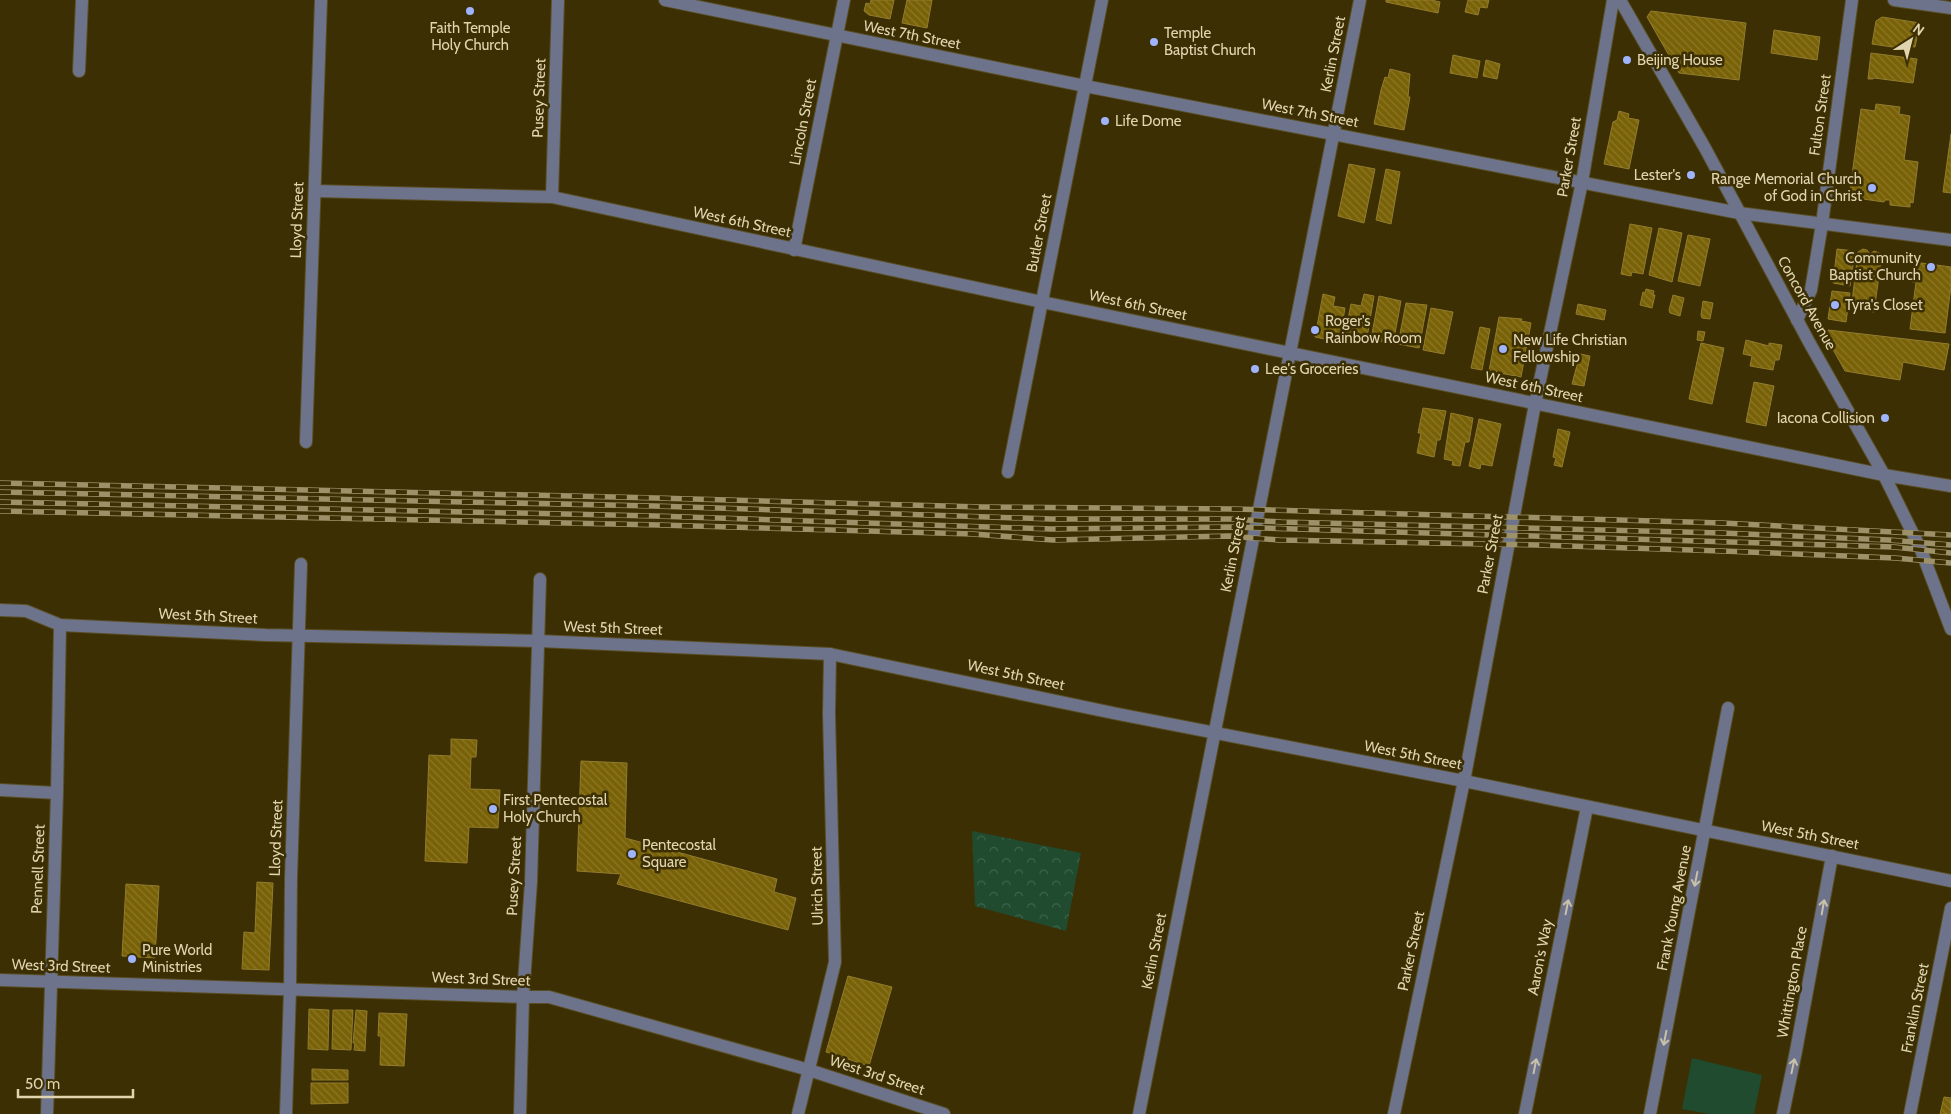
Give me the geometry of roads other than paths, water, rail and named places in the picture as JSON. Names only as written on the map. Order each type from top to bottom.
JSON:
[{"type":"street","points":[[79,71],[82,0]]},
{"type":"street","name":"Lloyd Street","points":[[306,442],[321,0]]},
{"type":"street","name":"Pusey Street","points":[[552,197],[558,0]]},
{"type":"street","name":"West 7th Street","points":[[665,0],[1085,86],[1739,213],[1951,240]]},
{"type":"street","name":"Lincoln Street","points":[[794,250],[844,0]]},
{"type":"street","name":"Butler Street","points":[[1008,472],[1102,0]]},
{"type":"street","name":"Kerlin Street","points":[[1139,1114],[1360,0]]},
{"type":"street","name":"Parker Street","points":[[1394,1114],[1464,781],[1535,404],[1582,182],[1614,0]]},
{"type":"street","name":"Concord Avenue","points":[[1620,0],[1705,148],[1797,320],[1884,475],[1921,550],[1951,629]]},
{"type":"street","name":"Fulton Street","points":[[1797,320],[1810,290],[1822,224],[1852,0]]},
{"type":"street","points":[[1894,0],[1951,8]]},
{"type":"street","name":"West 6th Street","points":[[315,191],[552,197],[794,250],[1535,404],[1884,475],[1951,486]]},
{"type":"street","name":"Lloyd Street","points":[[286,1114],[301,564]]},
{"type":"street","name":"Pusey Street","points":[[520,1114],[523,998],[531,882],[540,641],[540,579]]},
{"type":"street","name":"West 5th Street","points":[[0,610],[26,611],[60,625],[298,636],[540,641],[830,654],[1118,714],[1464,781],[1951,880]]},
{"type":"street","name":"Pennell Street","points":[[46,1114],[57,793],[60,625]]},
{"type":"street","name":"Ulrich Street","points":[[798,1114],[835,962],[829,740],[830,654]]},
{"type":"street","name":"Frank Young Avenue","points":[[1650,1114],[1728,708]]},
{"type":"street","points":[[0,790],[57,793]]},
{"type":"street","name":"Aaron's Way","points":[[1525,1114],[1587,807]]},
{"type":"street","name":"Whittington Place","points":[[1782,1114],[1796,1051],[1832,856]]},
{"type":"street","name":"Franklin Street","points":[[1910,1114],[1951,908]]},
{"type":"street","name":"West 3rd Street","points":[[0,980],[523,998],[549,997],[809,1070],[944,1114]]},
{"type":"railway","points":[[0,483],[982,507],[1233,509],[1722,523],[1951,535]]},
{"type":"railway","points":[[0,492],[654,506],[1051,519],[1231,519],[1281,522],[1722,533],[1889,540],[1951,545]]},
{"type":"railway","points":[[0,502],[655,516],[1051,529],[1231,527],[1894,547],[1951,553]]},
{"type":"railway","points":[[0,511],[659,525],[973,534],[1053,540],[1229,536],[1279,540],[1722,551],[1895,558],[1951,563]]},
{"type":"place","name":"Faith Temple Holy Church","points":[[470,11]]},
{"type":"place","name":"Temple Baptist Church","points":[[1154,42]]},
{"type":"place","name":"Beijing House","points":[[1627,60]]},
{"type":"place","name":"Life Dome","points":[[1105,121]]},
{"type":"place","name":"Lester's","points":[[1691,175]]},
{"type":"place","name":"Range Memorial Church of God in Christ","points":[[1872,188]]},
{"type":"place","name":"Community Baptist Church","points":[[1931,267]]},
{"type":"place","name":"Tyra's Closet","points":[[1835,305]]},
{"type":"place","name":"Roger's Rainbow Room","points":[[1315,330]]},
{"type":"place","name":"New Life Christian Fellowship","points":[[1503,349]]},
{"type":"place","name":"Lee's Groceries","points":[[1255,369]]},
{"type":"place","name":"Iacona Collision","points":[[1885,418]]},
{"type":"place","name":"First Pentecostal Holy Church","points":[[493,809]]},
{"type":"place","name":"Pentecostal Square","points":[[632,854]]},
{"type":"place","name":"Pure World Ministries","points":[[132,959]]}]
